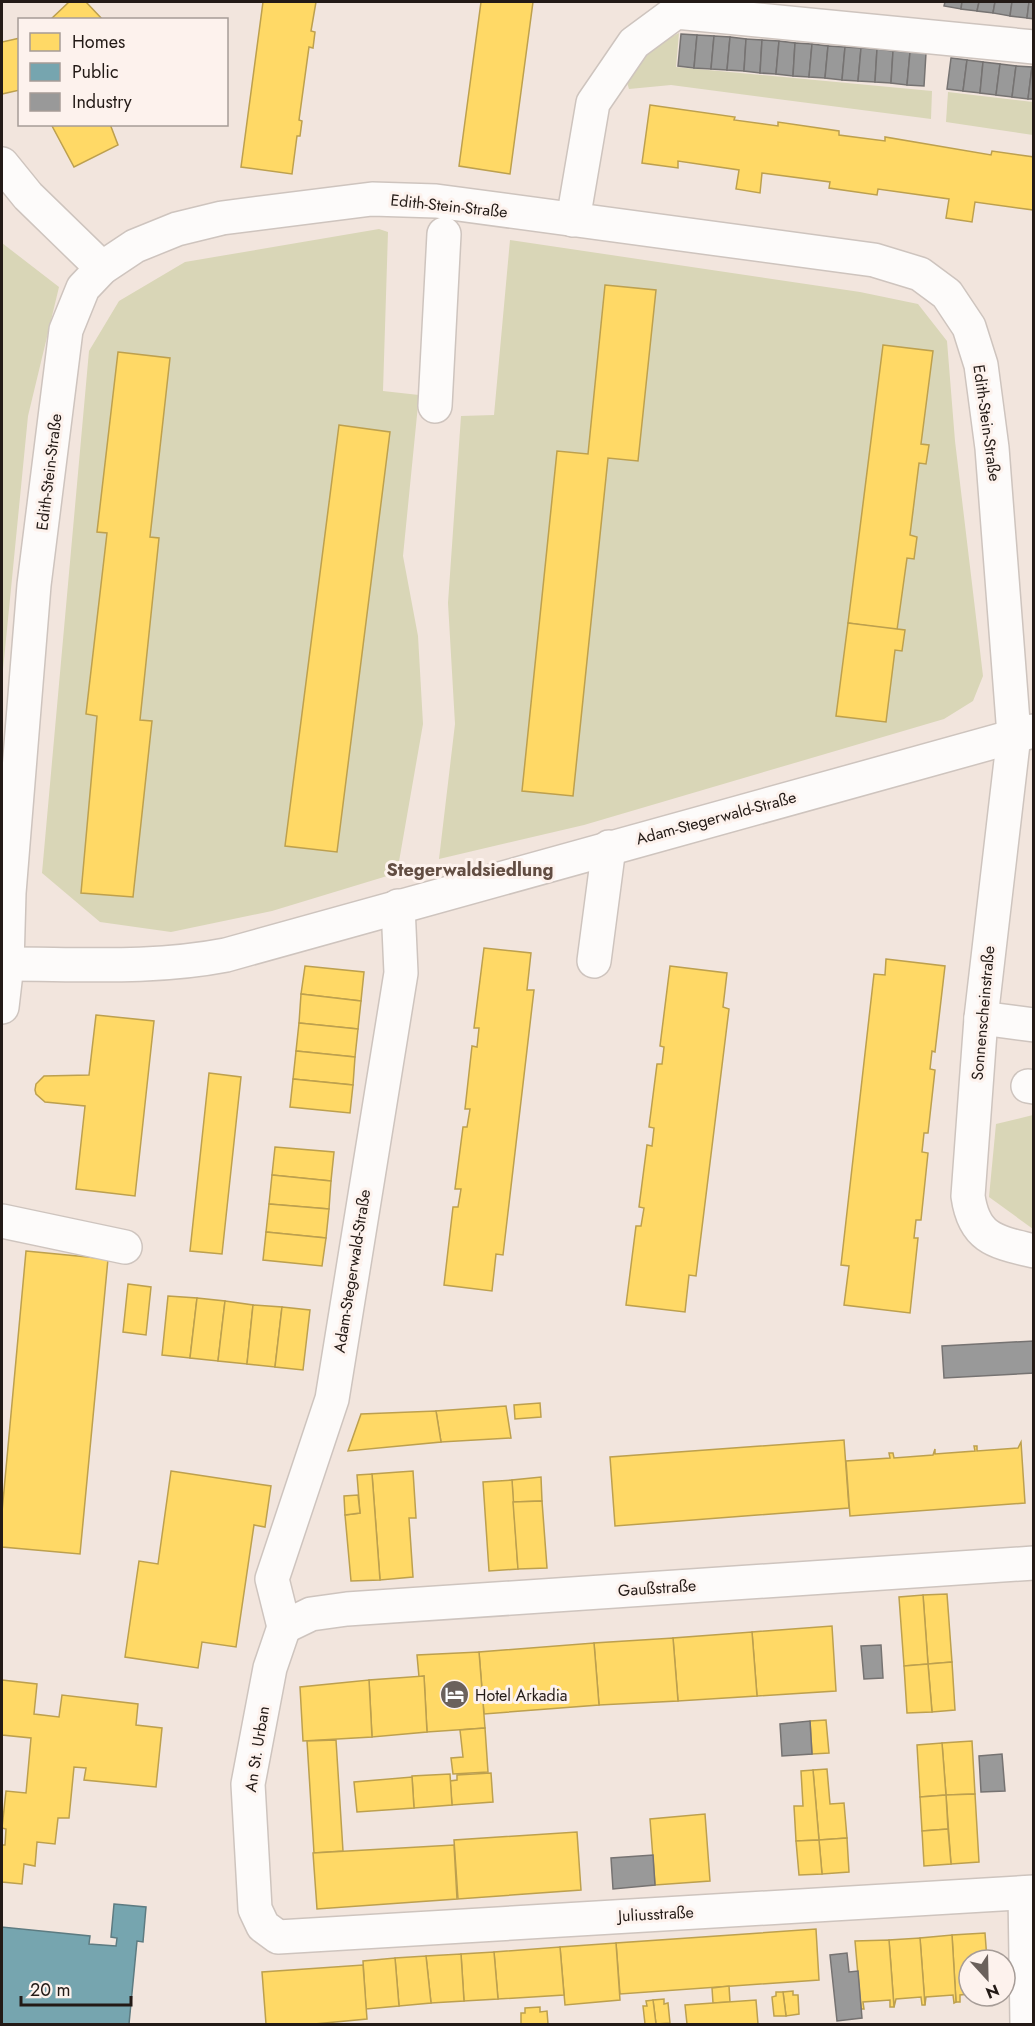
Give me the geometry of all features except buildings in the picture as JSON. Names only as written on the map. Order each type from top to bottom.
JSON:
[{"type":"street","points":[[573,220],[593,103],[634,43],[676,12],[1034,46]]},
{"type":"street","points":[[2,164],[28,196],[102,268]]},
{"type":"street","name":"Edith-Stein-Straße","points":[[2,1007],[34,585],[66,330],[83,288],[102,268],[135,246],[177,229],[222,218],[372,199],[436,201],[874,260],[920,274],[947,294],[969,327],[981,365],[1024,733]]},
{"type":"street","points":[[435,406],[444,234]]},
{"type":"street","name":"Adam-Stegerwald-Straße","points":[[7,964],[184,963],[226,955],[1024,733]]},
{"type":"street","name":"Sonnenscheinstraße","points":[[1024,733],[981,1018],[968,1196],[970,1215],[979,1230],[993,1240],[1034,1251]]},
{"type":"street","points":[[594,961],[609,847]]},
{"type":"street","name":"Adam-Stegerwald-Straße","points":[[284,1626],[272,1579],[332,1399],[401,973],[398,906]]},
{"type":"street","points":[[981,1018],[1034,1025]]},
{"type":"street","points":[[2,1221],[125,1247]]},
{"type":"street","name":"Gaußstraße","points":[[284,1626],[311,1614],[347,1609],[1034,1563]]},
{"type":"street","name":"An St. Urban","points":[[278,1937],[263,1926],[255,1908],[248,1784],[270,1668],[284,1626]]},
{"type":"street","points":[[1027,2025],[1029,1892]]},
{"type":"street","name":"Juliusstraße","points":[[278,1937],[1029,1892]]},
{"type":"shaded area","points":[[679,33],[676,67],[932,91],[931,119],[671,85],[629,89],[626,79],[637,65],[656,47]]},
{"type":"shaded area","points":[[948,92],[1033,102],[1033,135],[946,122]]},
{"type":"shaded area","points":[[379,229],[388,232],[383,391],[419,395],[403,556],[418,636],[423,724],[397,873],[272,911],[171,932],[100,922],[42,873],[89,351],[119,301],[185,262]]},
{"type":"shaded area","points":[[510,240],[860,292],[918,304],[947,341],[955,441],[983,676],[973,701],[944,719],[584,825],[439,859],[455,724],[448,603],[461,416],[494,415]]},
{"type":"shaded area","points":[[2,243],[59,287],[28,416],[2,680]]},
{"type":"shaded area","points":[[1034,1115],[1033,1229],[989,1197],[996,1124]]},
{"type":"place","name":"Hotel Arkadia","points":[[454,1695]]},
{"type":"district","name":"Stegerwaldsiedlung","points":[[470,870]]}]
